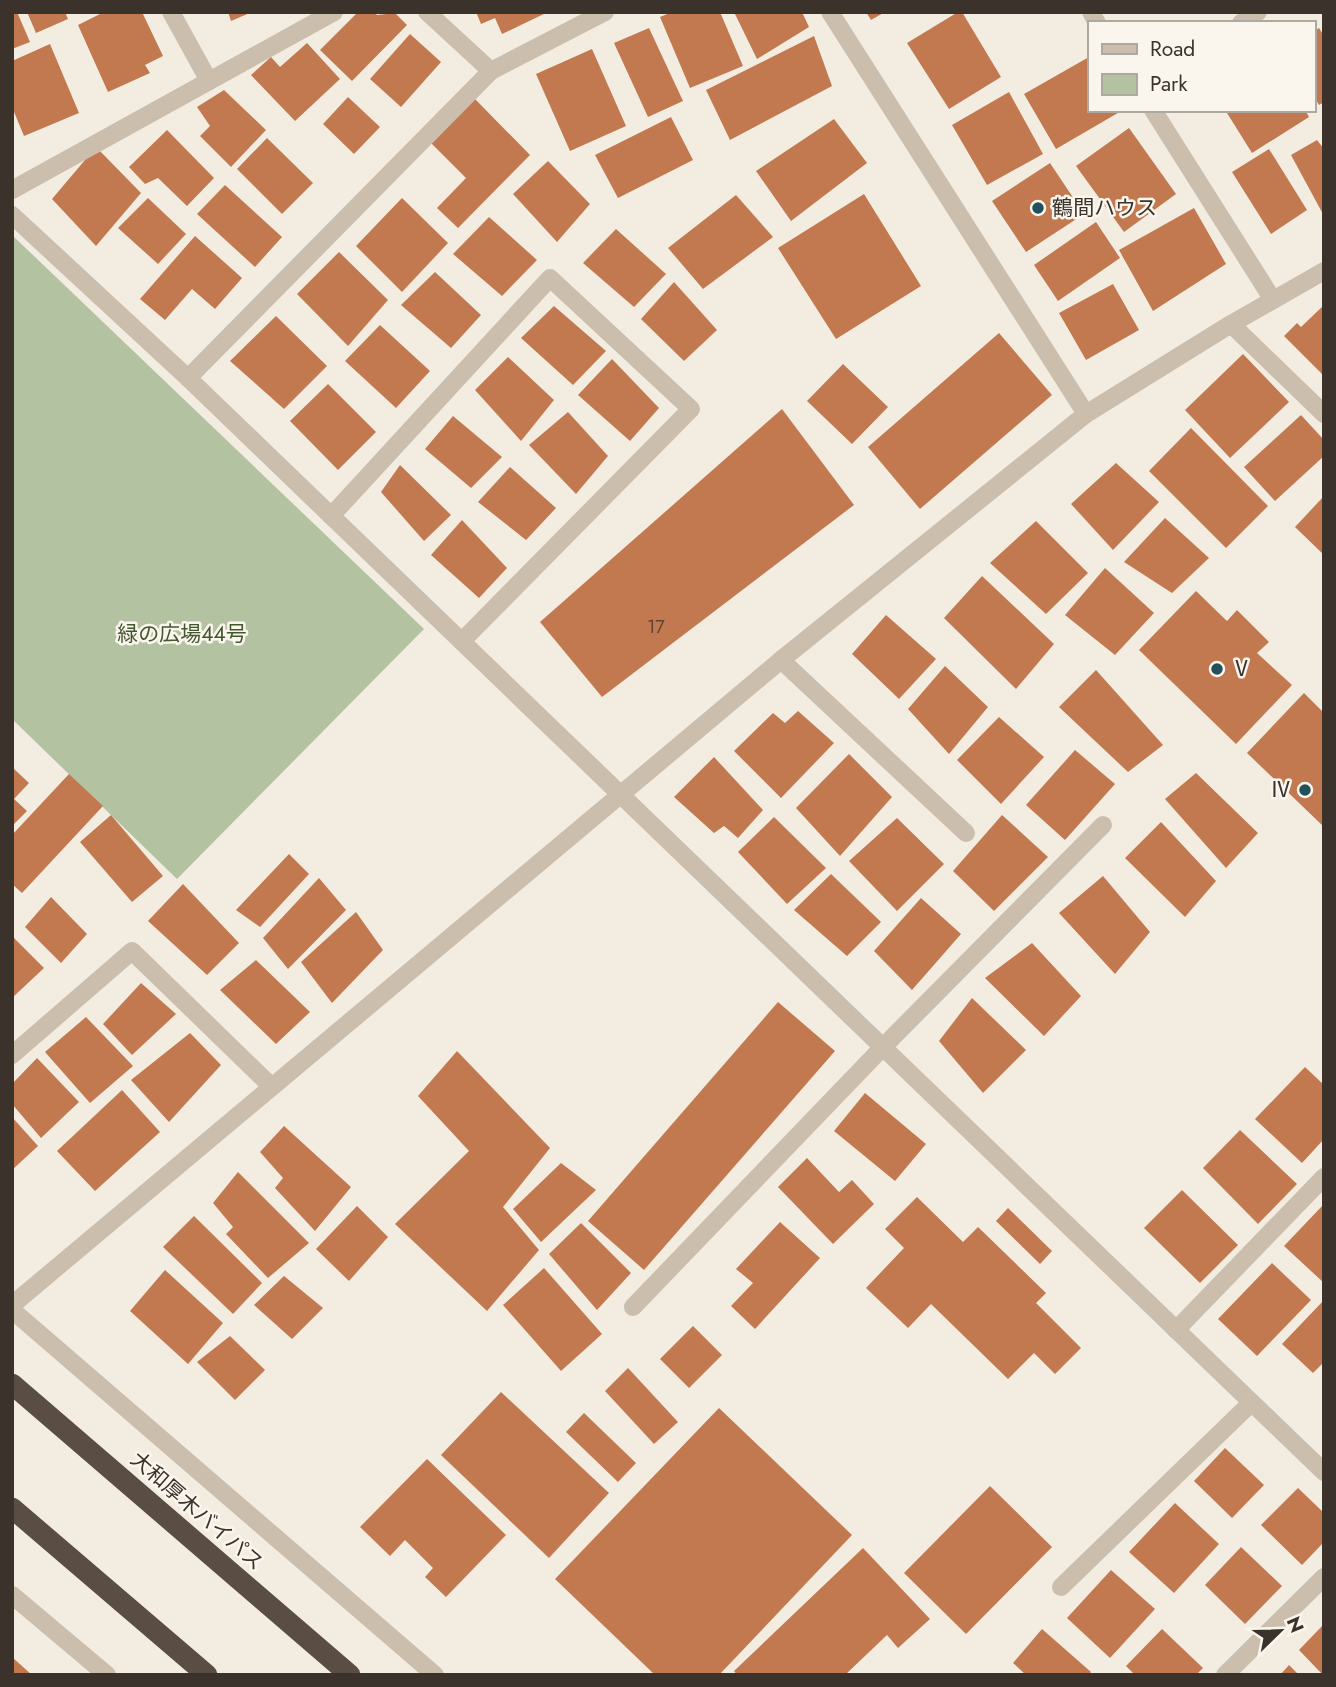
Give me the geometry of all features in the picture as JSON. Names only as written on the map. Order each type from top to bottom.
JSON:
[{"type":"highway","name":"大和厚木バイパス","points":[[12,1384],[350,1675]]},
{"type":"highway","points":[[12,1508],[207,1675]]},
{"type":"street","points":[[171,12],[209,81]]},
{"type":"street","points":[[12,190],[334,12]]},
{"type":"street","points":[[427,12],[491,71]]},
{"type":"street","points":[[188,378],[491,71],[605,12]]},
{"type":"street","points":[[830,12],[1086,414]]},
{"type":"street","points":[[1154,112],[1273,300]]},
{"type":"street","points":[[12,215],[188,378],[1324,1472]]},
{"type":"street","points":[[435,1675],[12,1308],[271,1086],[781,660],[1086,414],[1231,324],[1324,271]]},
{"type":"street","points":[[331,516],[550,278],[691,409],[461,642]]},
{"type":"street","points":[[1231,324],[1324,414]]},
{"type":"street","points":[[781,660],[966,833]]},
{"type":"street","points":[[633,1307],[1103,825]]},
{"type":"street","points":[[12,1055],[132,951],[271,1086]]},
{"type":"street","points":[[1176,1330],[1324,1177]]},
{"type":"street","points":[[1061,1587],[1251,1403]]},
{"type":"street","points":[[1225,1675],[1324,1577]]},
{"type":"street","points":[[12,1595],[107,1675]]},
{"type":"green space","name":"緑の広場44号","points":[[12,235],[424,629],[177,879],[12,719]]},
{"type":"building","points":[[12,12],[17,12],[30,42],[12,49]]},
{"type":"building","points":[[27,12],[65,12],[68,19],[36,33]]},
{"type":"building","points":[[104,12],[142,12],[163,56],[145,65],[150,73],[108,92],[78,25]]},
{"type":"building","points":[[228,12],[252,12],[231,21]]},
{"type":"building","points":[[358,12],[374,12],[377,15],[395,13],[407,25],[352,81],[320,50]]},
{"type":"building","points":[[476,12],[548,12],[502,34],[495,18],[481,24]]},
{"type":"building","points":[[672,12],[720,12],[743,66],[690,88],[660,17]]},
{"type":"building","points":[[734,12],[802,12],[809,27],[757,59]]},
{"type":"building","points":[[866,12],[885,12],[871,20]]},
{"type":"building","points":[[962,12],[1001,77],[949,109],[907,43]]},
{"type":"building","points":[[649,28],[683,101],[648,117],[614,43]]},
{"type":"building","points":[[1319,28],[1324,36],[1324,102],[1319,105],[1315,98],[1315,31]]},
{"type":"building","points":[[410,34],[441,62],[401,107],[370,79]]},
{"type":"building","points":[[814,36],[832,86],[730,140],[706,90]]},
{"type":"building","points":[[307,43],[340,79],[295,121],[251,75],[271,57],[280,67]]},
{"type":"building","points":[[50,44],[79,113],[24,136],[12,107],[12,61]]},
{"type":"building","points":[[592,49],[626,126],[570,151],[536,74]]},
{"type":"building","points":[[1088,58],[1088,112],[1120,112],[1056,149],[1024,94]]},
{"type":"building","points":[[224,90],[266,130],[231,167],[200,136],[210,126],[197,107]]},
{"type":"building","points":[[1009,92],[1043,154],[987,185],[952,125]]},
{"type":"building","points":[[348,97],[380,127],[354,154],[323,124]]},
{"type":"building","points":[[475,99],[530,155],[458,228],[437,208],[466,178],[431,143]]},
{"type":"building","points":[[1306,112],[1309,117],[1252,153],[1227,113]]},
{"type":"building","points":[[671,117],[693,160],[618,198],[595,155]]},
{"type":"building","points":[[834,119],[867,163],[791,221],[756,171]]},
{"type":"building","points":[[1129,128],[1176,194],[1124,232],[1076,166]]},
{"type":"building","points":[[167,130],[214,178],[187,206],[158,178],[145,184],[129,167]]},
{"type":"building","points":[[267,138],[313,183],[282,214],[237,169]]},
{"type":"building","points":[[1317,140],[1324,149],[1324,216],[1291,155]]},
{"type":"building","points":[[96,147],[141,193],[96,246],[52,199]]},
{"type":"building","points":[[1269,149],[1307,210],[1271,234],[1232,172]]},
{"type":"building","points":[[548,161],[590,204],[557,242],[513,194]]},
{"type":"building","name":"鶴間ハウス","points":[[1050,163],[1084,214],[1026,252],[992,201]]},
{"type":"building","points":[[225,185],[282,237],[255,267],[197,214]]},
{"type":"building","points":[[864,194],[921,286],[836,339],[778,248]]},
{"type":"building","points":[[736,195],[773,237],[703,289],[668,248]]},
{"type":"building","points":[[148,198],[186,234],[158,264],[118,228]]},
{"type":"building","points":[[402,198],[448,243],[402,292],[356,246]]},
{"type":"building","points":[[1194,208],[1226,264],[1153,311],[1119,250]]},
{"type":"building","points":[[489,217],[537,260],[502,296],[453,254]]},
{"type":"building","points":[[1096,222],[1120,258],[1058,301],[1034,265]]},
{"type":"building","points":[[616,229],[666,274],[634,307],[583,263]]},
{"type":"building","points":[[195,236],[242,278],[215,309],[192,289],[165,320],[140,299]]},
{"type":"building","points":[[339,252],[388,300],[348,346],[297,294]]},
{"type":"building","points":[[435,272],[481,315],[451,348],[401,305]]},
{"type":"building","points":[[674,282],[717,330],[684,361],[641,319]]},
{"type":"building","points":[[1113,284],[1139,330],[1086,360],[1059,313]]},
{"type":"building","points":[[1324,305],[1324,376],[1284,336],[1297,323],[1301,327]]},
{"type":"building","points":[[554,306],[606,351],[573,385],[521,338]]},
{"type":"building","points":[[276,316],[327,366],[284,409],[230,361]]},
{"type":"building","points":[[380,325],[430,371],[396,408],[345,361]]},
{"type":"building","points":[[999,333],[1052,395],[920,509],[868,447]]},
{"type":"building","points":[[1243,354],[1289,402],[1230,458],[1185,410]]},
{"type":"building","points":[[508,357],[554,400],[521,441],[475,390]]},
{"type":"building","points":[[612,359],[659,408],[630,441],[578,395]]},
{"type":"building","points":[[843,364],[888,407],[852,444],[807,401]]},
{"type":"building","points":[[328,384],[376,432],[338,470],[290,421]]},
{"type":"building","points":[[782,409],[854,505],[602,697],[540,622]]},
{"type":"building","points":[[568,412],[608,456],[576,494],[529,445]]},
{"type":"building","points":[[1301,415],[1324,440],[1324,456],[1275,501],[1244,467]]},
{"type":"building","points":[[453,416],[502,457],[471,488],[425,449]]},
{"type":"building","points":[[1191,428],[1268,506],[1226,548],[1149,471]]},
{"type":"building","points":[[1116,463],[1159,502],[1113,550],[1071,504]]},
{"type":"building","points":[[400,465],[451,515],[424,541],[381,492]]},
{"type":"building","points":[[510,467],[556,508],[526,540],[478,502]]},
{"type":"building","points":[[1324,496],[1324,555],[1295,527]]},
{"type":"building","points":[[1165,518],[1209,558],[1172,593],[1124,562]]},
{"type":"building","points":[[462,520],[507,568],[479,598],[431,555]]},
{"type":"building","points":[[1036,521],[1088,573],[1046,614],[990,563]]},
{"type":"building","points":[[1105,568],[1154,613],[1115,655],[1065,615]]},
{"type":"building","points":[[982,576],[1054,644],[1016,689],[944,618]]},
{"type":"building","name":"Ⅴ","points":[[1196,591],[1227,621],[1237,610],[1269,642],[1257,653],[1292,685],[1236,744],[1139,650]]},
{"type":"building","points":[[886,615],[936,659],[899,699],[852,654]]},
{"type":"building","points":[[945,666],[988,707],[949,754],[908,709]]},
{"type":"building","points":[[1096,670],[1163,745],[1128,772],[1059,707]]},
{"type":"building","name":"Ⅳ","points":[[1304,693],[1324,713],[1324,827],[1247,753]]},
{"type":"building","points":[[798,711],[834,743],[781,798],[734,751],[773,713],[785,723]]},
{"type":"building","points":[[999,717],[1044,757],[1001,804],[957,760]]},
{"type":"building","points":[[1075,750],[1115,784],[1065,840],[1026,805]]},
{"type":"building","points":[[849,754],[892,797],[840,856],[796,808]]},
{"type":"building","points":[[714,757],[763,810],[738,838],[724,826],[714,833],[674,797]]},
{"type":"building","points":[[12,767],[29,783],[14,799],[27,811],[12,826]]},
{"type":"building","points":[[1196,773],[1258,833],[1226,868],[1165,799]]},
{"type":"building","points":[[69,774],[103,806],[22,893],[12,884],[12,835]]},
{"type":"building","points":[[111,815],[163,876],[132,902],[80,842]]},
{"type":"building","points":[[1002,815],[1048,857],[994,911],[953,871]]},
{"type":"building","points":[[774,817],[826,868],[787,904],[738,852]]},
{"type":"building","points":[[897,818],[944,864],[897,911],[849,861]]},
{"type":"building","points":[[1161,822],[1216,881],[1185,917],[1125,858]]},
{"type":"building","points":[[289,854],[309,874],[260,927],[236,910]]},
{"type":"building","points":[[831,874],[881,922],[847,956],[794,910]]},
{"type":"building","points":[[1103,876],[1150,932],[1115,974],[1059,913]]},
{"type":"building","points":[[319,878],[346,910],[288,969],[263,938]]},
{"type":"building","points":[[183,884],[239,943],[207,975],[148,921]]},
{"type":"building","points":[[51,897],[87,934],[61,963],[25,927]]},
{"type":"building","points":[[921,898],[961,934],[912,990],[874,951]]},
{"type":"building","points":[[356,912],[383,950],[332,1003],[301,962]]},
{"type":"building","points":[[12,936],[44,968],[12,998]]},
{"type":"building","points":[[1032,943],[1081,996],[1044,1036],[985,978]]},
{"type":"building","points":[[256,960],[310,1012],[276,1044],[220,990]]},
{"type":"building","points":[[141,983],[176,1014],[132,1055],[103,1024]]},
{"type":"building","points":[[972,998],[1026,1050],[983,1093],[939,1041]]},
{"type":"building","points":[[778,1002],[835,1051],[644,1270],[588,1221]]},
{"type":"building","points":[[86,1017],[133,1066],[90,1103],[45,1052]]},
{"type":"building","points":[[190,1033],[221,1065],[169,1122],[131,1080]]},
{"type":"building","points":[[457,1051],[550,1148],[503,1207],[539,1250],[487,1311],[395,1224],[469,1151],[418,1096]]},
{"type":"building","points":[[37,1058],[79,1102],[41,1138],[12,1104],[12,1084]]},
{"type":"building","points":[[1305,1067],[1324,1085],[1324,1139],[1302,1163],[1255,1119]]},
{"type":"building","points":[[122,1090],[160,1132],[95,1191],[57,1151]]},
{"type":"building","points":[[865,1093],[926,1144],[895,1181],[834,1131]]},
{"type":"building","points":[[12,1117],[38,1146],[12,1170]]},
{"type":"building","points":[[284,1126],[351,1187],[315,1231],[275,1188],[283,1178],[260,1152]]},
{"type":"building","points":[[1240,1130],[1297,1184],[1258,1224],[1203,1168]]},
{"type":"building","points":[[807,1158],[839,1192],[852,1180],[874,1204],[833,1244],[778,1187]]},
{"type":"building","points":[[561,1163],[596,1190],[541,1242],[513,1209]]},
{"type":"building","points":[[238,1172],[309,1243],[268,1278],[226,1234],[233,1227],[213,1203]]},
{"type":"building","points":[[1182,1190],[1238,1245],[1200,1283],[1144,1228]]},
{"type":"building","points":[[917,1197],[963,1242],[978,1227],[1046,1293],[1036,1303],[1081,1348],[1055,1374],[1034,1353],[1008,1379],[931,1304],[908,1328],[866,1288],[904,1248],[885,1229]]},
{"type":"building","points":[[1324,1204],[1324,1283],[1284,1246]]},
{"type":"building","points":[[357,1206],[388,1237],[349,1281],[316,1249]]},
{"type":"building","points":[[1008,1208],[1052,1251],[1040,1264],[996,1221]]},
{"type":"building","points":[[194,1216],[262,1283],[233,1314],[163,1247]]},
{"type":"building","points":[[780,1222],[820,1258],[755,1329],[731,1306],[753,1283],[736,1269]]},
{"type":"building","points":[[581,1223],[631,1273],[597,1310],[549,1254]]},
{"type":"building","points":[[1272,1263],[1311,1300],[1257,1356],[1218,1319]]},
{"type":"building","points":[[544,1268],[602,1334],[561,1371],[503,1305]]},
{"type":"building","points":[[165,1270],[223,1323],[188,1364],[130,1311]]},
{"type":"building","points":[[284,1276],[323,1308],[292,1339],[254,1305]]},
{"type":"building","points":[[1324,1300],[1324,1362],[1313,1373],[1282,1344]]},
{"type":"building","points":[[693,1326],[722,1355],[689,1388],[660,1359]]},
{"type":"building","points":[[230,1336],[265,1370],[235,1400],[197,1362]]},
{"type":"building","points":[[628,1368],[678,1422],[654,1444],[605,1391]]},
{"type":"building","points":[[501,1392],[609,1493],[549,1558],[441,1455]]},
{"type":"building","points":[[719,1408],[852,1535],[719,1675],[655,1675],[555,1579]]},
{"type":"building","points":[[584,1413],[636,1463],[618,1482],[566,1432]]},
{"type":"building","points":[[1225,1448],[1264,1485],[1232,1518],[1194,1481]]},
{"type":"building","points":[[427,1459],[506,1535],[446,1597],[425,1577],[433,1568],[405,1540],[390,1556],[360,1527]]},
{"type":"building","points":[[990,1486],[1052,1547],[966,1634],[904,1573]]},
{"type":"building","points":[[1298,1488],[1324,1513],[1324,1542],[1302,1565],[1261,1525]]},
{"type":"building","points":[[1175,1503],[1219,1544],[1174,1593],[1129,1552]]},
{"type":"building","points":[[1241,1547],[1282,1586],[1245,1624],[1205,1585]]},
{"type":"building","points":[[863,1548],[930,1619],[898,1648],[887,1635],[845,1675],[737,1675],[734,1671]]},
{"type":"building","points":[[1111,1570],[1155,1609],[1110,1658],[1067,1618]]},
{"type":"building","points":[[1324,1624],[1324,1675],[1323,1675],[1299,1650]]},
{"type":"building","points":[[1042,1629],[1091,1672],[1088,1675],[1026,1675],[1013,1663]]},
{"type":"building","points":[[1162,1629],[1203,1668],[1196,1675],[1135,1675],[1126,1666]]},
{"type":"building","points":[[12,1657],[32,1675],[12,1675]]},
{"type":"building","points":[[1289,1665],[1299,1675],[1280,1675]]},
{"type":"place","name":"鶴間ハウス","points":[[1038,208]]},
{"type":"place","name":"Ⅴ","points":[[1217,669]]},
{"type":"place","name":"Ⅳ","points":[[1305,790]]}]
